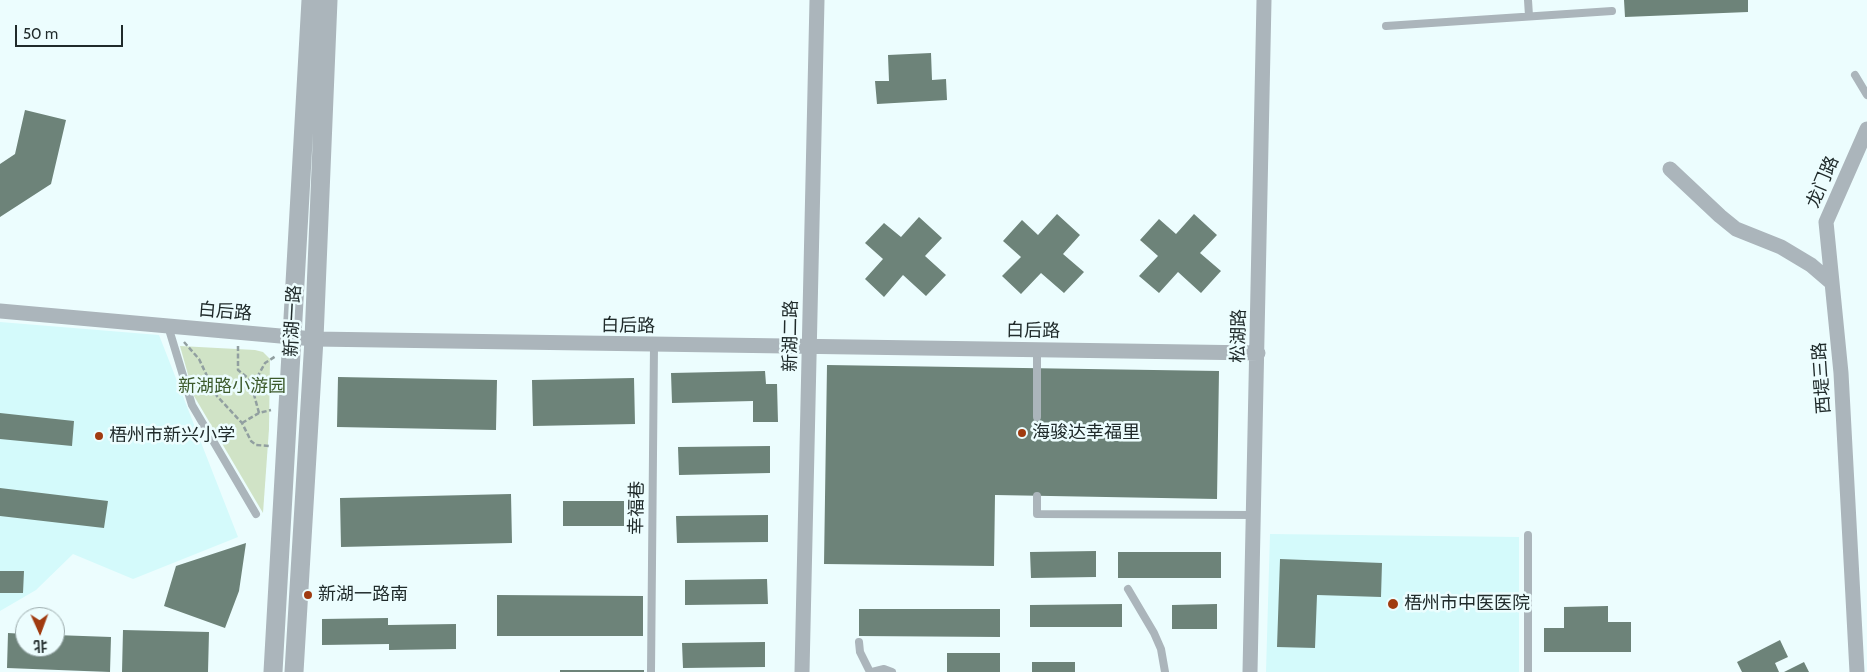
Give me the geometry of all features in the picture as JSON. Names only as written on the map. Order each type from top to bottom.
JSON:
[{"type":"street","name":"新湖一路","points":[[273,672],[311,0]]},
{"type":"street","name":"新湖一路","points":[[294,672],[314,339],[328,0]]},
{"type":"street","name":"新湖二路","points":[[802,672],[817,0]]},
{"type":"street","name":"松湖路","points":[[1250,672],[1264,0]]},
{"type":"street","name":"龙门路","points":[[1832,283],[1826,222],[1867,129]]},
{"type":"street","points":[[1670,169],[1720,216],[1736,228],[1781,247],[1811,265],[1832,283]]},
{"type":"street","name":"西堤三路","points":[[1832,283],[1841,373],[1857,672]]},
{"type":"street","name":"白后路","points":[[0,311],[170,332],[239,332],[291,343],[314,339],[1258,353]]},
{"type":"lane","points":[[1528,0],[1529,16]]},
{"type":"lane","points":[[1386,26],[1612,11]]},
{"type":"lane","points":[[1855,75],[1867,95]]},
{"type":"lane","points":[[170,332],[192,405],[256,514]]},
{"type":"lane","name":"幸福巷","points":[[651,672],[654,345]]},
{"type":"lane","points":[[1037,350],[1037,417]]},
{"type":"lane","points":[[1037,496],[1037,514],[1254,515]]},
{"type":"lane","points":[[1528,535],[1528,672]]},
{"type":"lane","points":[[1128,589],[1154,633],[1161,649],[1165,672]]},
{"type":"lane","points":[[859,642],[860,652],[871,672],[884,669],[892,672]]},
{"type":"path","points":[[170,332],[190,346],[205,370],[216,395],[242,423],[251,441],[256,445],[285,447]]},
{"type":"path","points":[[239,332],[238,370],[254,384]]},
{"type":"path","points":[[259,413],[253,391],[254,384],[265,363],[291,343]]},
{"type":"path","points":[[242,423],[259,413],[288,409]]},
{"type":"shaded area","name":"梧州市新兴小学","points":[[0,322],[159,335],[238,537],[133,579],[73,554],[36,590],[0,611]]},
{"type":"shaded area","name":"梧州市中医医院","points":[[1270,534],[1519,537],[1519,672],[1266,672]]},
{"type":"green space","name":"新湖路小游园","points":[[180,346],[255,350],[263,352],[270,359],[269,429],[263,513],[194,396]]},
{"type":"building","points":[[1624,0],[1748,0],[1748,12],[1625,17]]},
{"type":"building","points":[[931,53],[932,80],[946,79],[947,100],[877,104],[875,81],[889,81],[888,55]]},
{"type":"building","points":[[25,110],[66,120],[51,184],[0,217],[0,164],[15,154]]},
{"type":"building","points":[[1057,214],[1080,235],[1063,254],[1084,272],[1064,293],[1041,273],[1021,294],[1002,276],[1021,257],[1003,241],[1022,220],[1038,235]]},
{"type":"building","points":[[1194,214],[1217,235],[1200,253],[1221,271],[1201,293],[1178,272],[1159,293],[1139,276],[1158,256],[1140,240],[1159,219],[1176,234]]},
{"type":"building","points":[[919,217],[942,238],[925,256],[946,275],[926,296],[903,275],[884,297],[865,279],[883,259],[865,243],[884,223],[901,237]]},
{"type":"building","name":"海骏达幸福里","points":[[827,365],[1219,371],[1217,499],[995,495],[994,566],[824,564]]},
{"type":"building","points":[[765,371],[766,384],[777,384],[778,422],[753,422],[753,401],[672,403],[671,373]]},
{"type":"building","points":[[338,377],[497,380],[496,430],[337,427]]},
{"type":"building","points":[[634,378],[635,424],[533,426],[532,380]]},
{"type":"building","points":[[0,413],[74,421],[72,446],[0,439]]},
{"type":"building","points":[[770,446],[770,473],[679,475],[678,447]]},
{"type":"building","points":[[0,488],[108,501],[104,528],[0,516]]},
{"type":"building","points":[[511,494],[512,543],[341,547],[340,498]]},
{"type":"building","points":[[563,501],[624,501],[624,526],[563,526]]},
{"type":"building","points":[[768,515],[768,542],[677,543],[676,516]]},
{"type":"building","points":[[246,543],[239,591],[225,628],[164,606],[176,566]]},
{"type":"building","points":[[1096,551],[1096,577],[1031,578],[1030,552]]},
{"type":"building","points":[[1118,552],[1221,552],[1221,578],[1118,578]]},
{"type":"building","points":[[1280,559],[1382,563],[1381,597],[1317,595],[1315,648],[1277,647]]},
{"type":"building","points":[[0,571],[24,571],[23,593],[0,593]]},
{"type":"building","points":[[767,579],[768,604],[685,605],[685,580]]},
{"type":"building","points":[[497,595],[643,596],[643,636],[497,636]]},
{"type":"building","points":[[1122,604],[1122,627],[1030,627],[1030,605]]},
{"type":"building","points":[[1217,604],[1217,629],[1172,629],[1172,605]]},
{"type":"building","points":[[1608,606],[1608,622],[1631,622],[1631,652],[1544,652],[1544,628],[1564,628],[1564,607]]},
{"type":"building","points":[[859,609],[1000,609],[1000,637],[859,636]]},
{"type":"building","points":[[388,618],[388,625],[456,624],[456,649],[389,650],[389,644],[322,645],[322,619]]},
{"type":"building","points":[[123,630],[209,632],[208,672],[122,672]]},
{"type":"building","points":[[8,633],[15,633],[15,657],[65,657],[65,635],[111,637],[110,672],[7,668]]},
{"type":"building","points":[[1780,640],[1788,657],[1775,663],[1779,672],[1742,672],[1737,662]]},
{"type":"building","points":[[765,642],[765,667],[683,668],[682,643]]},
{"type":"building","points":[[947,653],[1000,653],[1000,672],[947,672]]},
{"type":"building","points":[[1032,662],[1075,662],[1075,672],[1032,672]]},
{"type":"building","points":[[1804,662],[1809,672],[1784,672]]},
{"type":"building","points":[[560,670],[644,670],[644,672],[560,672]]},
{"type":"place","name":"海骏达幸福里","points":[[1022,433]]},
{"type":"place","name":"梧州市新兴小学","points":[[99,436]]},
{"type":"place","name":"新湖一路南","points":[[308,595]]},
{"type":"place","name":"梧州市中医医院","points":[[1393,604]]}]
